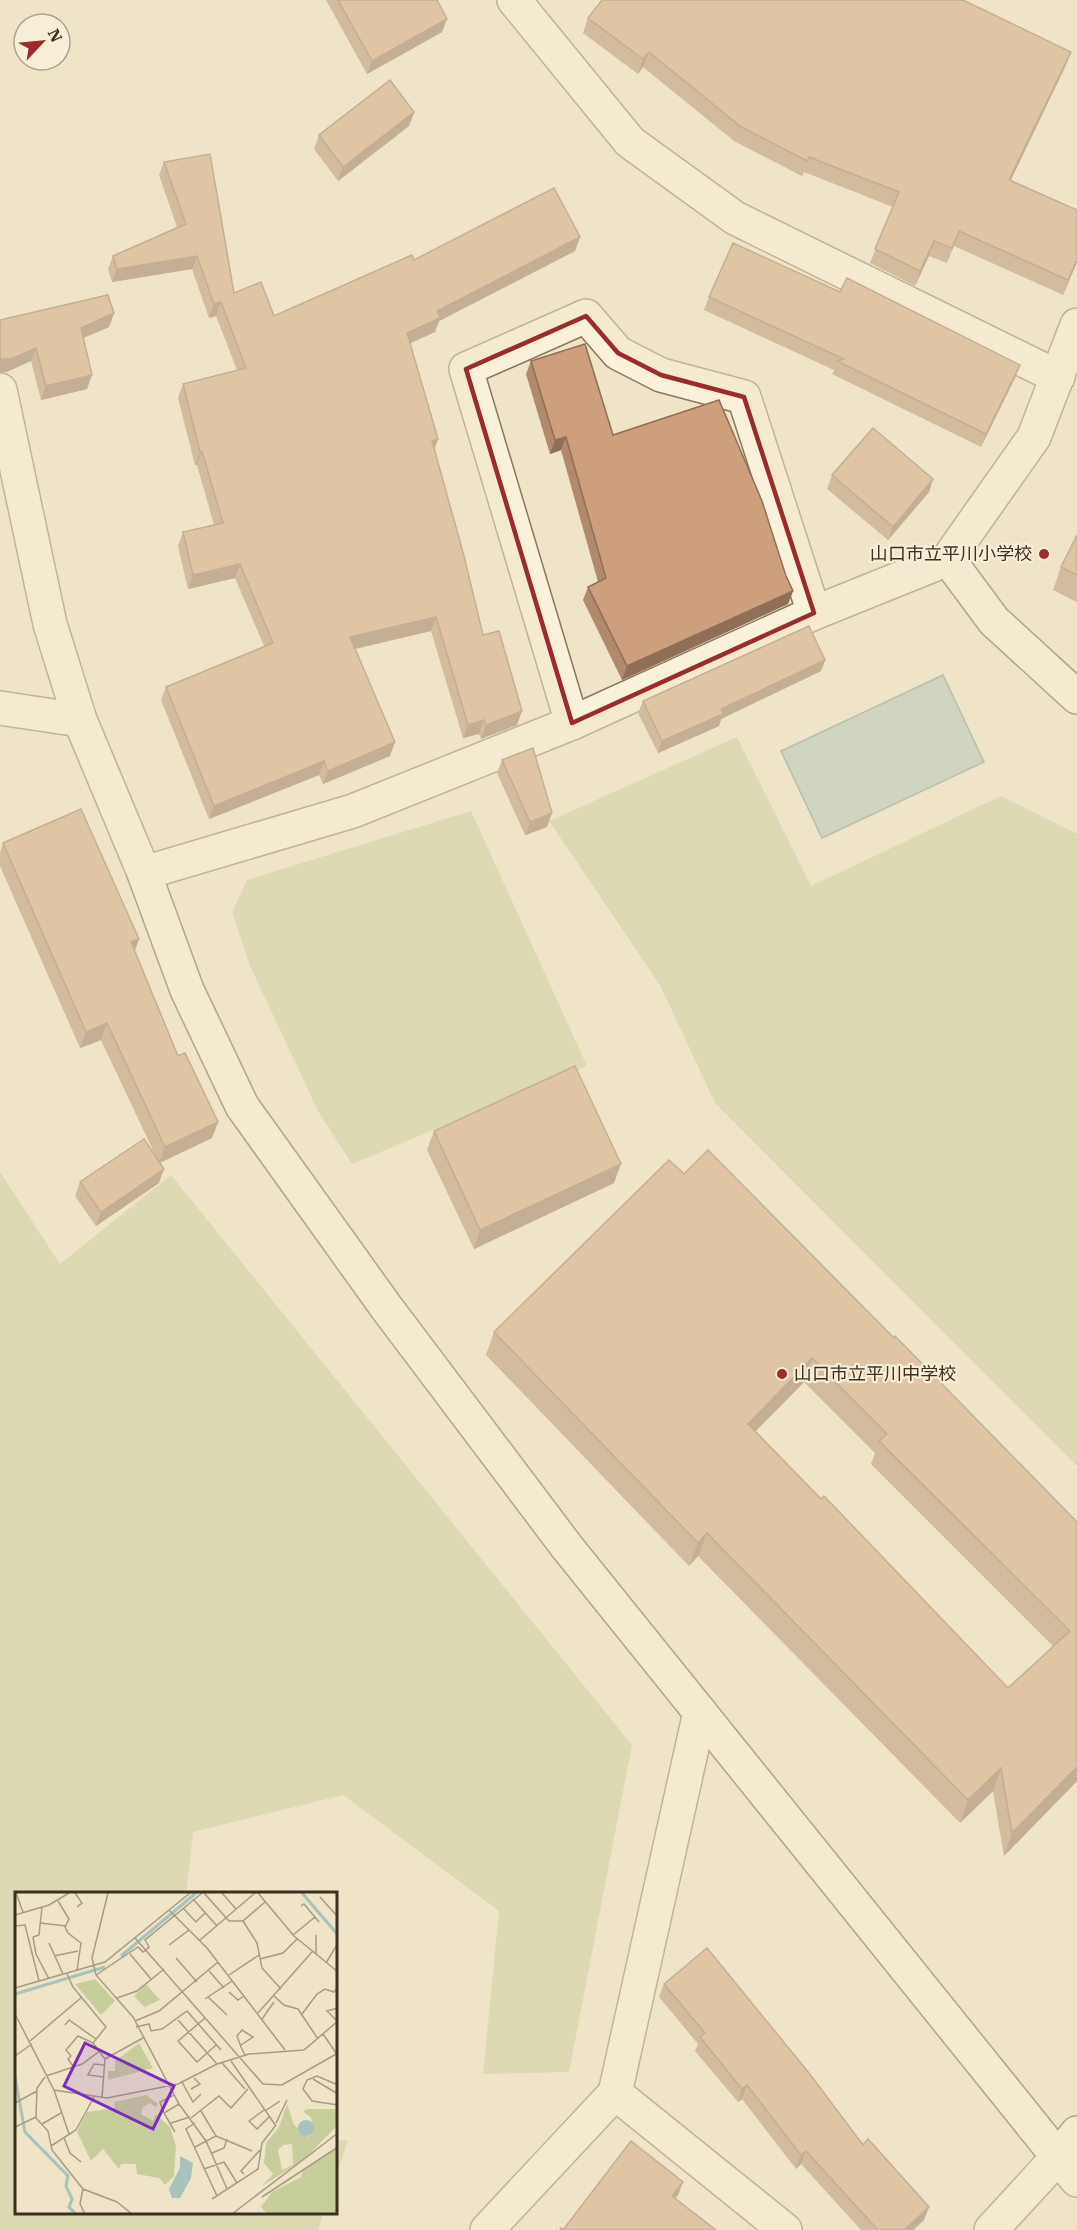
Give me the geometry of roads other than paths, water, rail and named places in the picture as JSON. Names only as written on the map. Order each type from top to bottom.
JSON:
[{"type":"street","points":[[514,0],[630,142],[735,218],[1058,377]]},
{"type":"street","points":[[572,723],[466,369],[586,316],[618,353],[661,375],[744,397],[814,613]]},
{"type":"street","points":[[144,873],[353,811],[572,723],[814,613],[948,559],[1034,437],[1077,325]]},
{"type":"street","points":[[0,390],[50,624],[81,720],[144,873],[187,990],[242,1107],[386,1307],[546,1519],[700,1712],[1071,2157],[991,2230]]},
{"type":"street","points":[[948,559],[994,621],[1077,697]]},
{"type":"street","points":[[0,708],[81,720]]},
{"type":"street","points":[[487,2230],[615,2093],[700,1712]]},
{"type":"street","points":[[615,2093],[785,2230]]},
{"type":"water","points":[[943,675],[984,762],[822,838],[781,751]]},
{"type":"place","name":"山口市立平川小学校","points":[[1044,554]]},
{"type":"place","name":"山口市立平川中学校","points":[[782,1374]]}]
